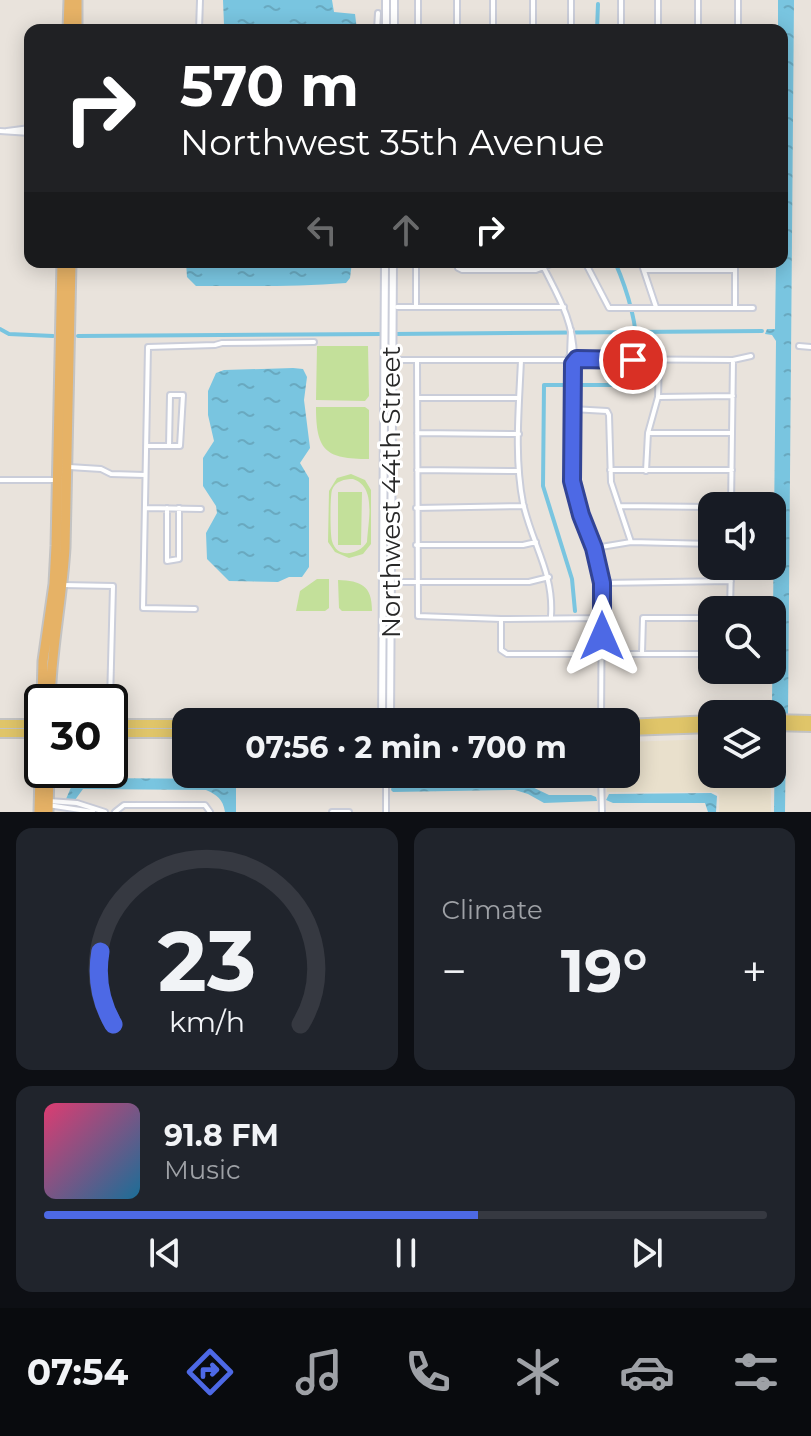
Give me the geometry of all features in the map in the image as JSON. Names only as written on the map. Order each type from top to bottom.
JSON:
[{"type":"highway","points":[[68,24],[69,0]]},
{"type":"highway","points":[[77,0],[77,24]]},
{"type":"highway","points":[[50,684],[57,623],[57,480],[67,268]]},
{"type":"highway","points":[[42,684],[43,661],[58,582],[66,500],[71,286],[68,268]]},
{"type":"main road","points":[[640,723],[698,720]]},
{"type":"main road","points":[[788,723],[811,720]]},
{"type":"main road","points":[[788,723],[811,727]]},
{"type":"main road","points":[[0,724],[24,727]]},
{"type":"main road","points":[[128,724],[172,724]]},
{"type":"main road","points":[[693,728],[698,725]]},
{"type":"main road","points":[[640,730],[698,728]]},
{"type":"main road","points":[[0,733],[24,731]]},
{"type":"main road","points":[[128,733],[172,733]]},
{"type":"street","points":[[199,24],[200,0]]},
{"type":"street","points":[[418,0],[418,24]]},
{"type":"street","points":[[457,0],[457,24]]},
{"type":"street","points":[[493,0],[493,24]]},
{"type":"street","points":[[533,0],[533,24]]},
{"type":"street","points":[[571,0],[571,24]]},
{"type":"street","points":[[621,0],[621,24]]},
{"type":"street","points":[[658,0],[658,24]]},
{"type":"street","points":[[698,0],[698,24]]},
{"type":"street","points":[[738,0],[738,24]]},
{"type":"street","points":[[387,24],[390,2]]},
{"type":"street","points":[[390,2],[393,24]]},
{"type":"street","points":[[377,24],[378,13]]},
{"type":"street","points":[[2,131],[24,130]]},
{"type":"street","name":"Northwest 44th Street","points":[[386,268],[391,306]]},
{"type":"street","name":"Northwest 44th Street","points":[[390,708],[388,325],[393,268]]},
{"type":"street","points":[[416,268],[416,307]]},
{"type":"street","points":[[458,268],[544,269],[564,307],[572,343],[572,481],[602,583],[601,708]]},
{"type":"street","points":[[588,268],[606,305],[629,308],[753,308]]},
{"type":"street","points":[[656,307],[645,270],[735,270],[735,307]]},
{"type":"street","points":[[391,306],[564,307]]},
{"type":"street","points":[[195,609],[143,608],[148,347],[314,342]]},
{"type":"street","name":"Northwest 44th Street","points":[[382,708],[388,342]]},
{"type":"street","points":[[799,346],[811,347]]},
{"type":"street","points":[[399,360],[733,360],[751,356]]},
{"type":"street","points":[[521,360],[518,471],[524,506],[549,577],[551,618]]},
{"type":"street","points":[[646,471],[648,433],[658,397],[659,360]]},
{"type":"street","points":[[731,492],[733,360]]},
{"type":"street","points":[[417,361],[418,616],[602,618]]},
{"type":"street","points":[[146,446],[169,446],[180,446],[183,395],[170,395],[169,446]]},
{"type":"street","points":[[658,397],[733,396]]},
{"type":"street","points":[[417,398],[519,398]]},
{"type":"street","points":[[572,409],[607,411],[610,470],[631,542]]},
{"type":"street","points":[[416,433],[519,434]]},
{"type":"street","points":[[648,433],[732,433]]},
{"type":"street","points":[[58,444],[61,463],[67,467],[101,469],[111,474],[145,475]]},
{"type":"street","points":[[416,470],[518,471]]},
{"type":"street","points":[[610,470],[732,470]]},
{"type":"street","points":[[0,480],[57,480],[63,485],[66,500]]},
{"type":"street","points":[[416,508],[524,506]]},
{"type":"street","points":[[620,506],[698,507]]},
{"type":"street","points":[[145,508],[201,509]]},
{"type":"street","points":[[167,508],[167,561],[179,559],[179,508]]},
{"type":"street","points":[[416,545],[523,545],[536,542]]},
{"type":"street","points":[[594,548],[631,542],[698,544]]},
{"type":"street","points":[[397,582],[529,582],[549,577]]},
{"type":"street","points":[[602,583],[731,581],[730,596]]},
{"type":"street","points":[[58,582],[113,586],[110,684]]},
{"type":"street","points":[[642,653],[643,618],[698,618]]},
{"type":"street","points":[[501,619],[503,653],[698,654]]},
{"type":"street","points":[[386,788],[386,812]]},
{"type":"street","points":[[601,788],[602,812]]},
{"type":"street","points":[[44,806],[77,805],[105,812]]},
{"type":"street","points":[[115,812],[124,805],[205,805],[210,810]]},
{"type":"street","points":[[158,805],[158,812]]},
{"type":"street","points":[[184,805],[184,812]]},
{"type":"street","points":[[332,812],[349,812]]},
{"type":"shaded area","points":[[698,739],[698,788],[771,788],[771,812],[719,812],[719,795],[716,792],[607,792],[607,788],[640,788],[640,742]]},
{"type":"green space","points":[[317,346],[368,346],[369,396],[365,401],[316,400]]},
{"type":"green space","points":[[316,407],[365,407],[369,410],[369,459],[343,457],[326,450],[318,434]]},
{"type":"green space","points":[[351,474],[365,480],[371,490],[371,544],[363,554],[349,558],[335,552],[328,542],[329,491],[337,478]],"holes":[[[353,479],[361,483],[369,506],[367,542],[359,550],[343,553],[332,541],[332,490],[335,484],[344,480]]]},
{"type":"green space","points":[[338,492],[362,492],[361,545],[338,545]]},
{"type":"green space","points":[[317,579],[329,579],[329,608],[325,611],[296,611],[300,591]]},
{"type":"green space","points":[[338,580],[364,586],[370,595],[372,611],[342,611],[339,608]]},
{"type":"water","points":[[223,0],[332,0],[334,12],[355,14],[356,24],[224,24]]},
{"type":"water","points":[[778,0],[794,0],[786,715],[786,700],[772,700],[772,684],[786,684],[786,596],[773,596],[773,580],[786,580],[786,492],[774,492],[776,341],[772,335],[765,334],[767,329],[775,329],[776,268],[788,268],[788,24],[778,24]]},
{"type":"water","points":[[186,268],[351,268],[346,283],[196,286],[187,277]]},
{"type":"water","points":[[303,369],[307,377],[304,400],[310,448],[300,463],[309,478],[309,567],[302,577],[289,577],[278,582],[229,581],[207,559],[206,533],[217,513],[203,486],[203,458],[214,441],[208,415],[208,391],[216,373],[224,370]]},
{"type":"water","points":[[128,778],[172,779],[172,788],[236,788],[236,812],[225,812],[219,798],[206,790],[83,789],[75,800],[66,799],[71,788],[128,788]]},
{"type":"water","points":[[534,788],[549,795],[591,795],[597,801],[544,803],[515,790],[391,790]]},
{"type":"water","points":[[774,788],[785,788],[785,812],[774,812]]},
{"type":"water","points":[[711,793],[717,796],[716,812],[708,812],[705,803],[613,803],[606,800],[609,794]]},
{"type":"waterway","points":[[597,24],[598,4]]},
{"type":"waterway","points":[[617,268],[631,307],[637,353]]},
{"type":"waterway","points":[[0,329],[9,334],[53,336]]},
{"type":"waterway","points":[[392,334],[762,331]]},
{"type":"waterway","points":[[78,336],[383,334]]},
{"type":"waterway","points":[[575,611],[572,579],[543,486],[544,385],[634,385],[637,367]]},
{"type":"route","points":[[602,636],[602,583],[572,481],[573,364],[577,359],[633,360]]}]
